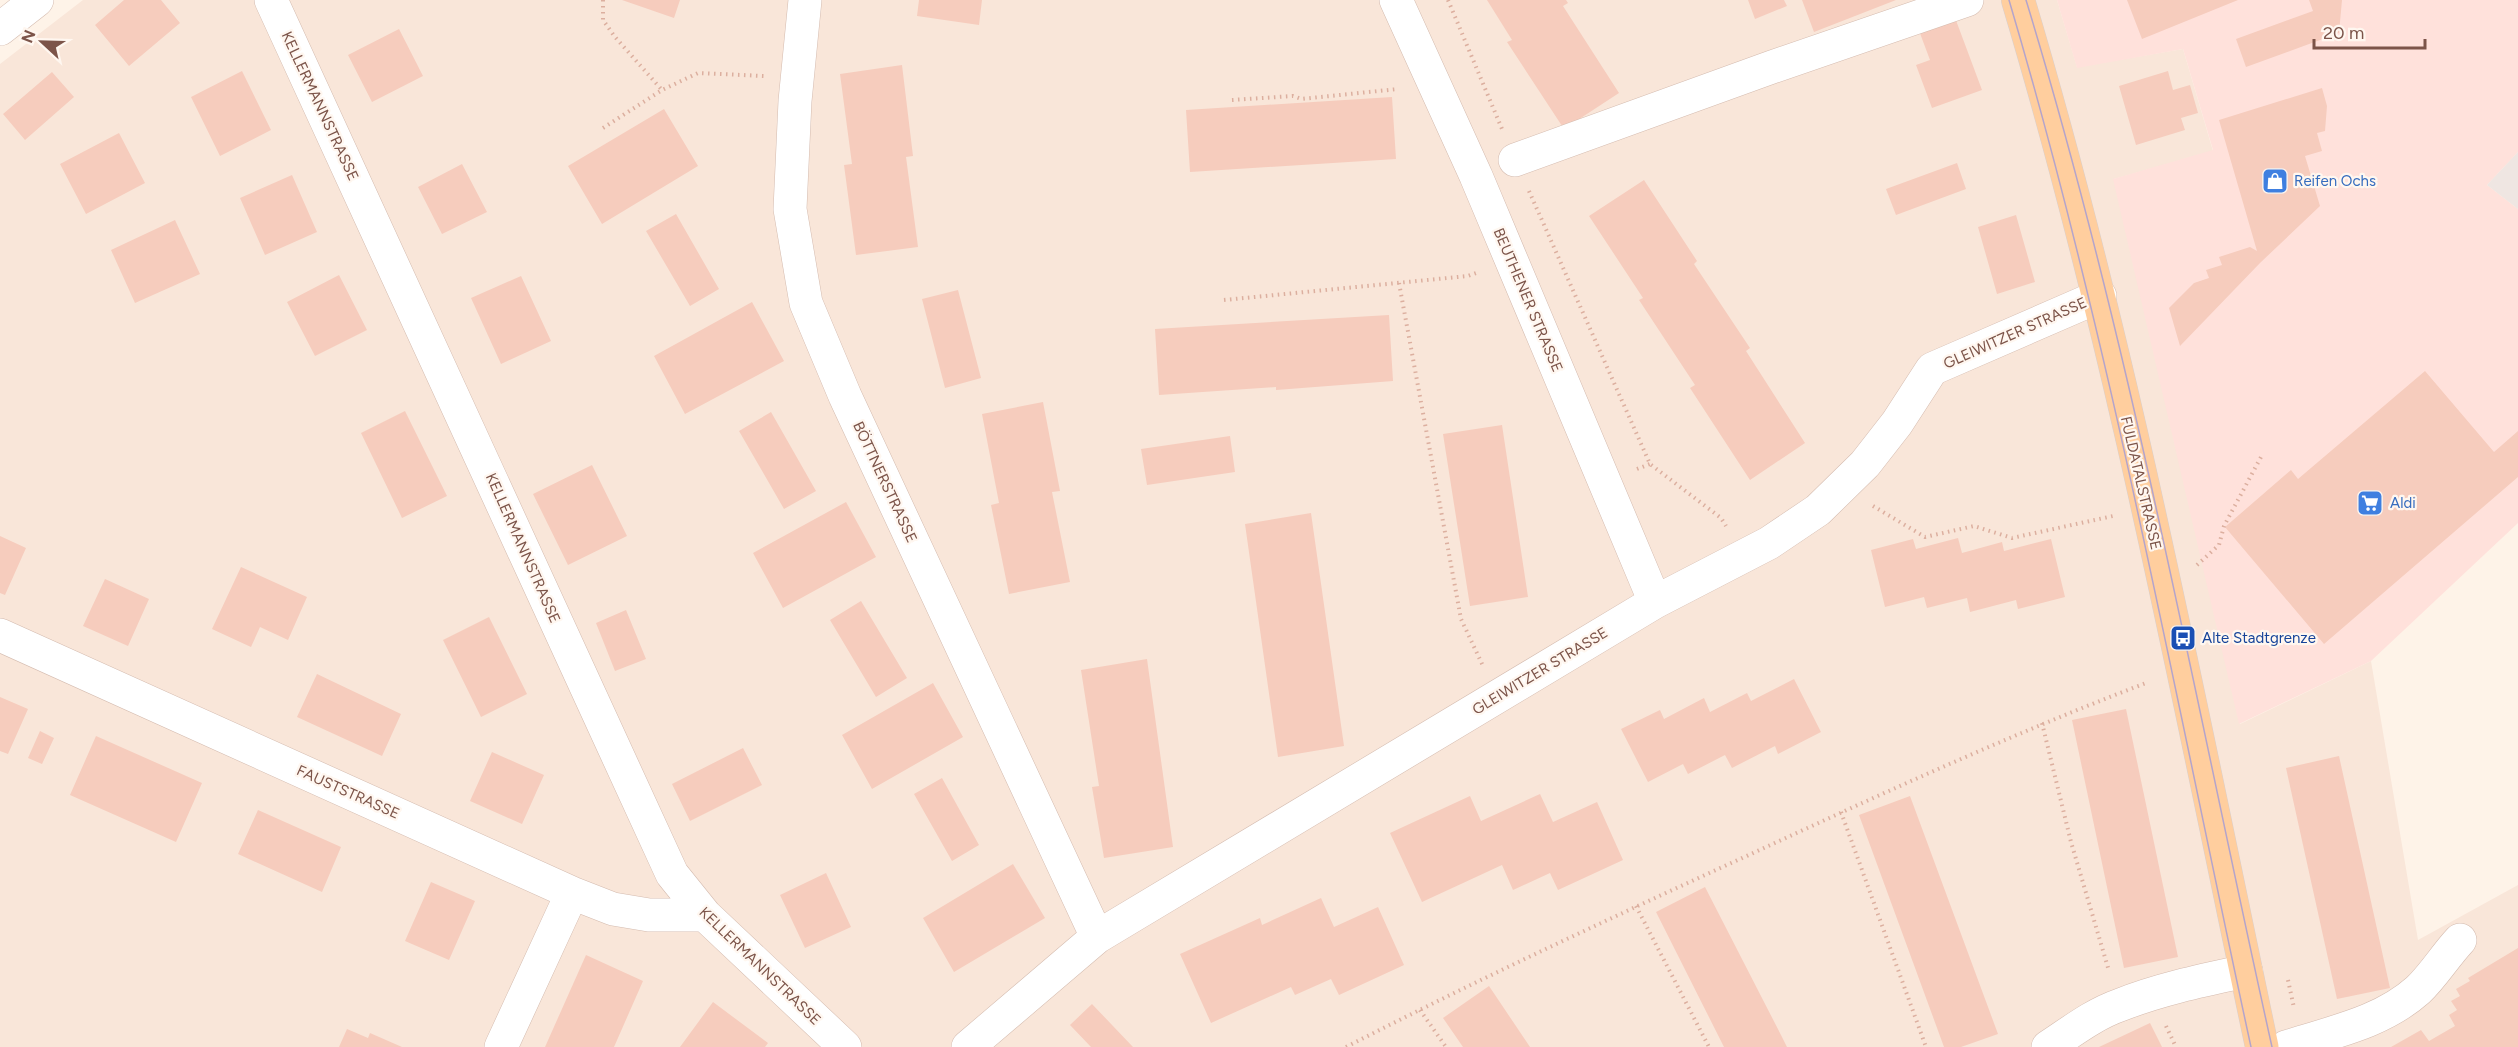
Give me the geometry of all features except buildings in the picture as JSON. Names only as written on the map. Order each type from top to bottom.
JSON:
[{"type":"main road","name":"FULDATALSTRASSE","points":[[2018,0],[2053,116],[2100,296],[2262,1047]]},
{"type":"street","points":[[0,29],[37,0]]},
{"type":"street","name":"KELLERMANNSTRASSE","points":[[271,0],[672,874],[705,915],[845,1047]]},
{"type":"street","name":"BÖTTNERSTRASSE","points":[[805,0],[795,100],[790,209],[806,303],[845,396],[1097,937]]},
{"type":"street","name":"BEUTHENER STRASSE","points":[[1396,0],[1511,259],[1655,602]]},
{"type":"street","points":[[1515,160],[1772,67],[1967,0]]},
{"type":"street","name":"GLEIWITZER STRASSE","points":[[968,1047],[1097,937],[1655,602],[1768,543],[1818,510],[1865,464],[1897,423],[1932,369],[2100,296]]},
{"type":"street","name":"FAUSTSTRASSE","points":[[0,636],[572,893],[613,909],[649,915],[705,915]]},
{"type":"street","points":[[501,1047],[572,893]]},
{"type":"street","points":[[2286,1047],[2344,1030],[2392,1010],[2419,989],[2460,940]]},
{"type":"street","points":[[2048,1047],[2082,1024],[2119,1005],[2192,983],[2246,971]]},
{"type":"path","points":[[603,0],[603,20],[662,90]]},
{"type":"path","points":[[1448,0],[1515,160],[1650,464],[1721,518],[1743,556]]},
{"type":"path","points":[[603,128],[662,90],[698,73],[744,73]]},
{"type":"path","points":[[1232,100],[1293,96],[1301,99],[1379,91],[1413,87],[1432,79]]},
{"type":"path","points":[[1224,300],[1468,276],[1511,259]]},
{"type":"path","points":[[1399,283],[1461,619],[1497,696]]},
{"type":"path","points":[[2194,568],[2219,545],[2224,526],[2261,457]]},
{"type":"path","points":[[1841,488],[1925,537],[1974,526],[2012,538],[2119,514]]},
{"type":"path","points":[[1346,1047],[1636,906],[1841,812],[2042,723],[2146,683]]},
{"type":"path","points":[[2042,723],[2071,843],[2119,1005]]},
{"type":"path","points":[[1841,812],[1926,1047]]},
{"type":"path","points":[[1636,906],[1709,1047]]},
{"type":"path","points":[[1420,1010],[1446,1047]]},
{"type":"shaded area","points":[[83,0],[2057,0],[2077,67],[2183,49],[2213,151],[2114,179],[2240,724],[2371,661],[2418,940],[2518,885],[2518,1047],[0,1047],[0,64]]},
{"type":"shaded area","points":[[2057,0],[2518,0],[2518,152],[2487,185],[2518,209],[2518,523],[2371,661],[2239,724],[2113,179],[2213,150],[2183,49],[2077,68]]},
{"type":"shaded area","points":[[2518,152],[2518,209],[2487,185]]},
{"type":"tram line","points":[[2009,0],[2046,129],[2110,390],[2140,521],[2251,1047]]},
{"type":"tram line","points":[[2026,0],[2064,129],[2129,390],[2272,1047]]},
{"type":"place","name":"Reifen Ochs","points":[[2275,181]]},
{"type":"place","name":"Aldi","points":[[2370,503]]},
{"type":"place","name":"Alte Stadtgrenze","points":[[2183,638]]}]
